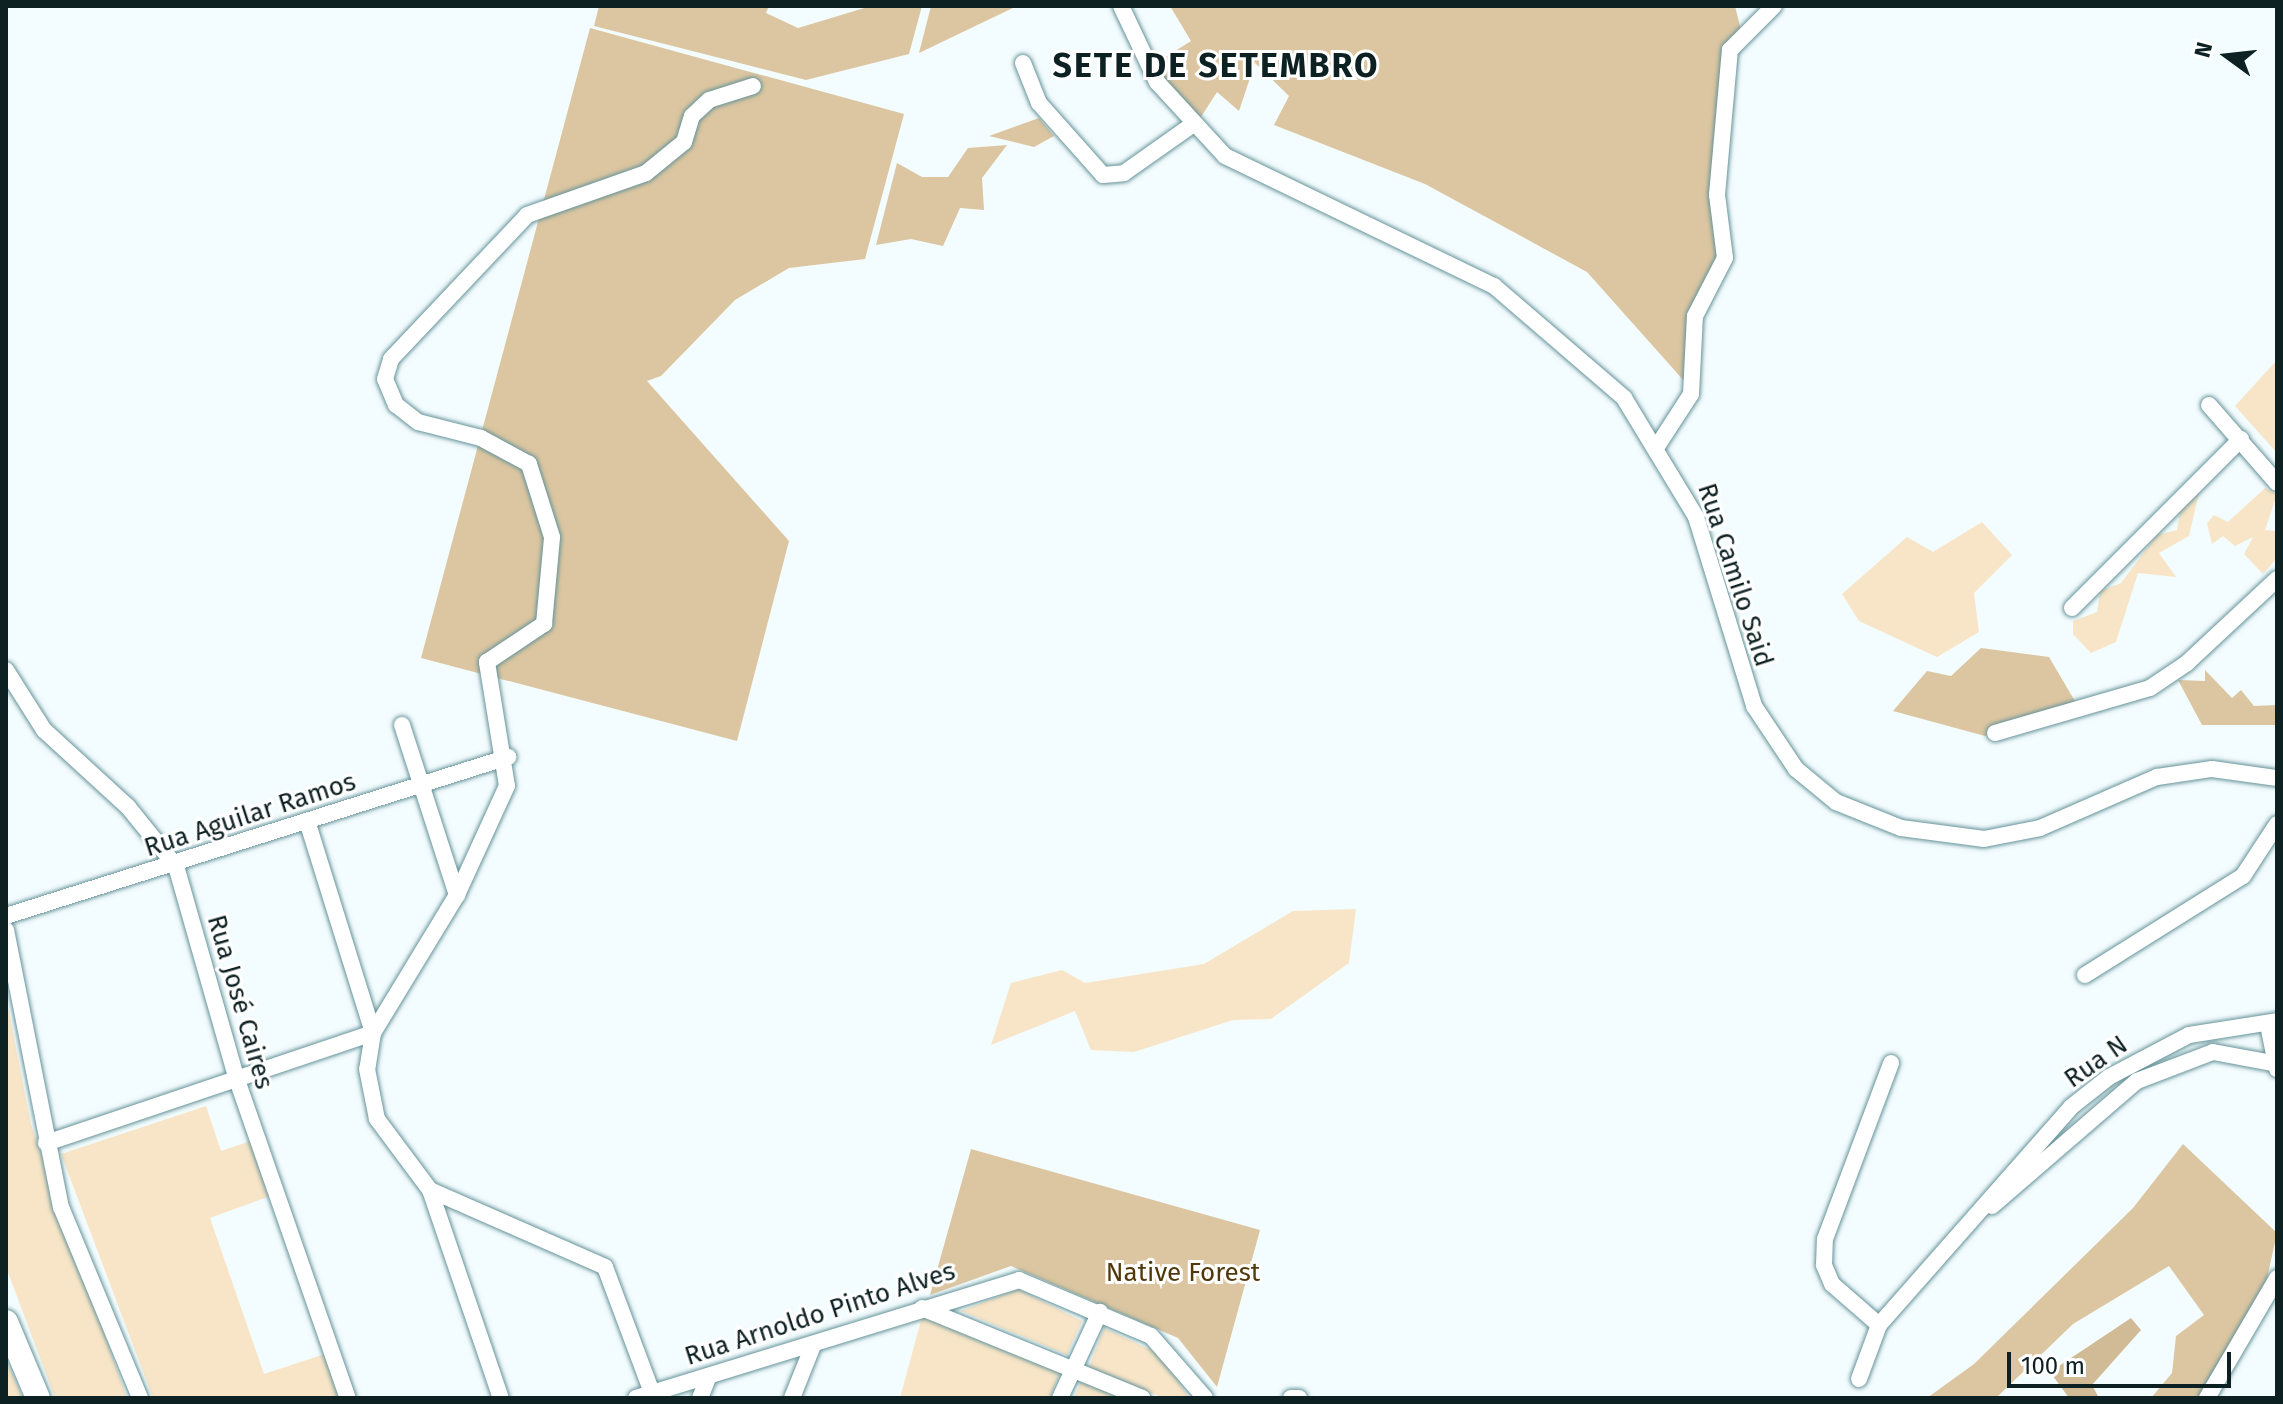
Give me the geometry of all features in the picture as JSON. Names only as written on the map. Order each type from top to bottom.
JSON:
[{"type":"main road","points":[[6,1322],[38,1398]]},
{"type":"street","name":"Rua Camilo Said","points":[[1121,6],[1141,57],[1192,125],[1273,184],[1494,286],[1598,370],[1658,445],[1696,517],[1754,706],[1796,769],[1836,802],[1901,828],[1984,839],[2040,828],[2157,777],[2212,769],[2277,778]]},
{"type":"street","points":[[1658,445],[1691,394],[1695,316],[1725,258],[1717,195],[1730,50],[1774,6]]},
{"type":"street","points":[[1023,63],[1039,103],[1103,175],[1124,173],[1192,125]]},
{"type":"street","points":[[501,1398],[430,1190],[377,1119],[367,1069],[373,1033],[457,895],[507,786],[508,757],[485,676],[493,651],[545,619],[552,537],[534,476],[517,455],[418,422],[396,405],[385,379],[391,359],[527,215],[646,173],[684,142],[692,116],[709,100],[753,86]]},
{"type":"street","points":[[2209,405],[2277,483]]},
{"type":"street","points":[[2072,608],[2241,439]]},
{"type":"street","points":[[1995,733],[2150,688],[2197,655],[2277,579]]},
{"type":"street","name":"Rua José Caires","points":[[6,670],[44,730],[128,807],[176,866],[237,1080],[348,1398]]},
{"type":"street","points":[[402,725],[457,895]]},
{"type":"street","name":"Rua Aguilar Ramos","points":[[6,916],[176,866],[508,757]]},
{"type":"street","points":[[308,824],[373,1033]]},
{"type":"street","points":[[2085,975],[2243,876],[2277,824]]},
{"type":"street","points":[[6,930],[61,1207],[140,1398]]},
{"type":"street","points":[[2229,1027],[2230,1052],[2275,1066],[2273,1023]]},
{"type":"street","name":"Rua N","points":[[1985,1212],[2037,1141],[2091,1092],[2169,1044],[2229,1027],[2273,1023]]},
{"type":"street","points":[[46,1143],[373,1033]]},
{"type":"street","name":"Rua N","points":[[1859,1379],[1879,1325],[1985,1212],[2104,1106],[2137,1081],[2230,1052]]},
{"type":"street","points":[[1879,1325],[1832,1284],[1824,1265],[1825,1239],[1891,1063]]},
{"type":"street","points":[[2091,1092],[2104,1106]]},
{"type":"street","points":[[430,1190],[605,1267],[647,1396]]},
{"type":"street","points":[[2207,1398],[2277,1278]]},
{"type":"street","name":"Rua Arnoldo Pinto Alves","points":[[647,1396],[812,1348],[922,1308],[1019,1280],[1100,1312]]},
{"type":"street","points":[[922,1308],[1142,1398]]},
{"type":"street","points":[[1060,1398],[1100,1312],[1172,1352],[1205,1398]]},
{"type":"street","points":[[792,1398],[812,1348]]},
{"type":"street","points":[[700,1398],[709,1376]]},
{"type":"street","points":[[1291,1398],[1299,1398]]},
{"type":"shaded area","points":[[2277,360],[2277,453],[2235,406]]},
{"type":"shaded area","points":[[2265,488],[2277,494],[2265,530],[2277,531],[2277,558],[2263,574],[2244,554],[2253,537],[2235,546],[2223,536],[2212,544],[2207,523],[2214,515],[2228,522]]},
{"type":"shaded area","points":[[2199,493],[2189,536],[2159,553],[2176,577],[2138,573],[2116,642],[2091,653],[2073,634],[2073,621],[2097,612],[2100,591],[2121,583],[2157,535],[2177,530],[2180,511]]},
{"type":"shaded area","points":[[1982,522],[2012,555],[1974,593],[1979,632],[1937,657],[1859,621],[1842,594],[1907,537],[1933,552]]},
{"type":"shaded area","points":[[1356,909],[1349,963],[1271,1019],[1233,1020],[1134,1052],[1091,1050],[1075,1011],[991,1045],[1011,983],[1062,970],[1085,983],[1204,964],[1293,911]]},
{"type":"shaded area","points":[[6,997],[31,1124],[127,1398],[55,1398],[6,1267]]},
{"type":"shaded area","points":[[206,1106],[221,1151],[254,1140],[273,1195],[210,1218],[264,1374],[325,1354],[340,1398],[153,1398],[61,1154]]},
{"type":"shaded area","points":[[1018,1289],[1082,1321],[1067,1355],[961,1311]]},
{"type":"shaded area","points":[[922,1317],[1060,1373],[1050,1398],[900,1398]]},
{"type":"shaded area","points":[[2131,1318],[2141,1330],[2092,1385],[2099,1398],[2069,1398],[2050,1372]]},
{"type":"shaded area","points":[[1104,1328],[1162,1355],[1189,1398],[1163,1398],[1089,1367]]},
{"type":"shaded area","points":[[6,1359],[23,1398],[6,1398]]},
{"type":"shaded area","points":[[1081,1381],[1121,1398],[1074,1398]]},
{"type":"green space","points":[[599,6],[769,6],[766,13],[798,28],[871,6],[922,6],[909,54],[806,80],[594,26]]},
{"type":"green space","points":[[931,6],[1017,6],[919,53]]},
{"type":"green space","points":[[1170,6],[1735,6],[1741,30],[1720,68],[1723,244],[1685,382],[1587,272],[1425,184],[1274,125],[1289,96],[1255,63],[1239,111],[1217,92],[1199,120],[1153,65],[1191,41]]},
{"type":"green space","points":[[590,28],[904,114],[865,259],[789,268],[735,300],[661,376],[647,381],[789,541],[737,741],[421,658]]},
{"type":"green space","points":[[1039,118],[1054,136],[1034,147],[989,136]]},
{"type":"green space","points":[[1007,145],[982,178],[984,210],[960,208],[943,246],[911,239],[876,245],[897,163],[922,177],[948,177],[968,148]]},
{"type":"green space","points":[[1981,648],[2049,657],[2079,708],[1985,736],[1893,711],[1927,671],[1951,676]]},
{"type":"green space","points":[[2205,670],[2232,698],[2241,690],[2254,706],[2277,705],[2277,725],[2202,725],[2178,680],[2205,681]]},
{"type":"green space","points":[[2183,1144],[2277,1233],[2266,1283],[2201,1398],[2151,1398],[2172,1373],[2176,1336],[2204,1315],[2169,1266],[2073,1324],[1996,1398],[1927,1398],[1974,1364],[2133,1208]]},
{"type":"green space","name":"Native Forest","points":[[971,1149],[1260,1230],[1217,1387],[1178,1338],[1011,1266],[930,1295]]},
{"type":"district","name":"SETE DE SETEMBRO","points":[[1216,66]]}]
